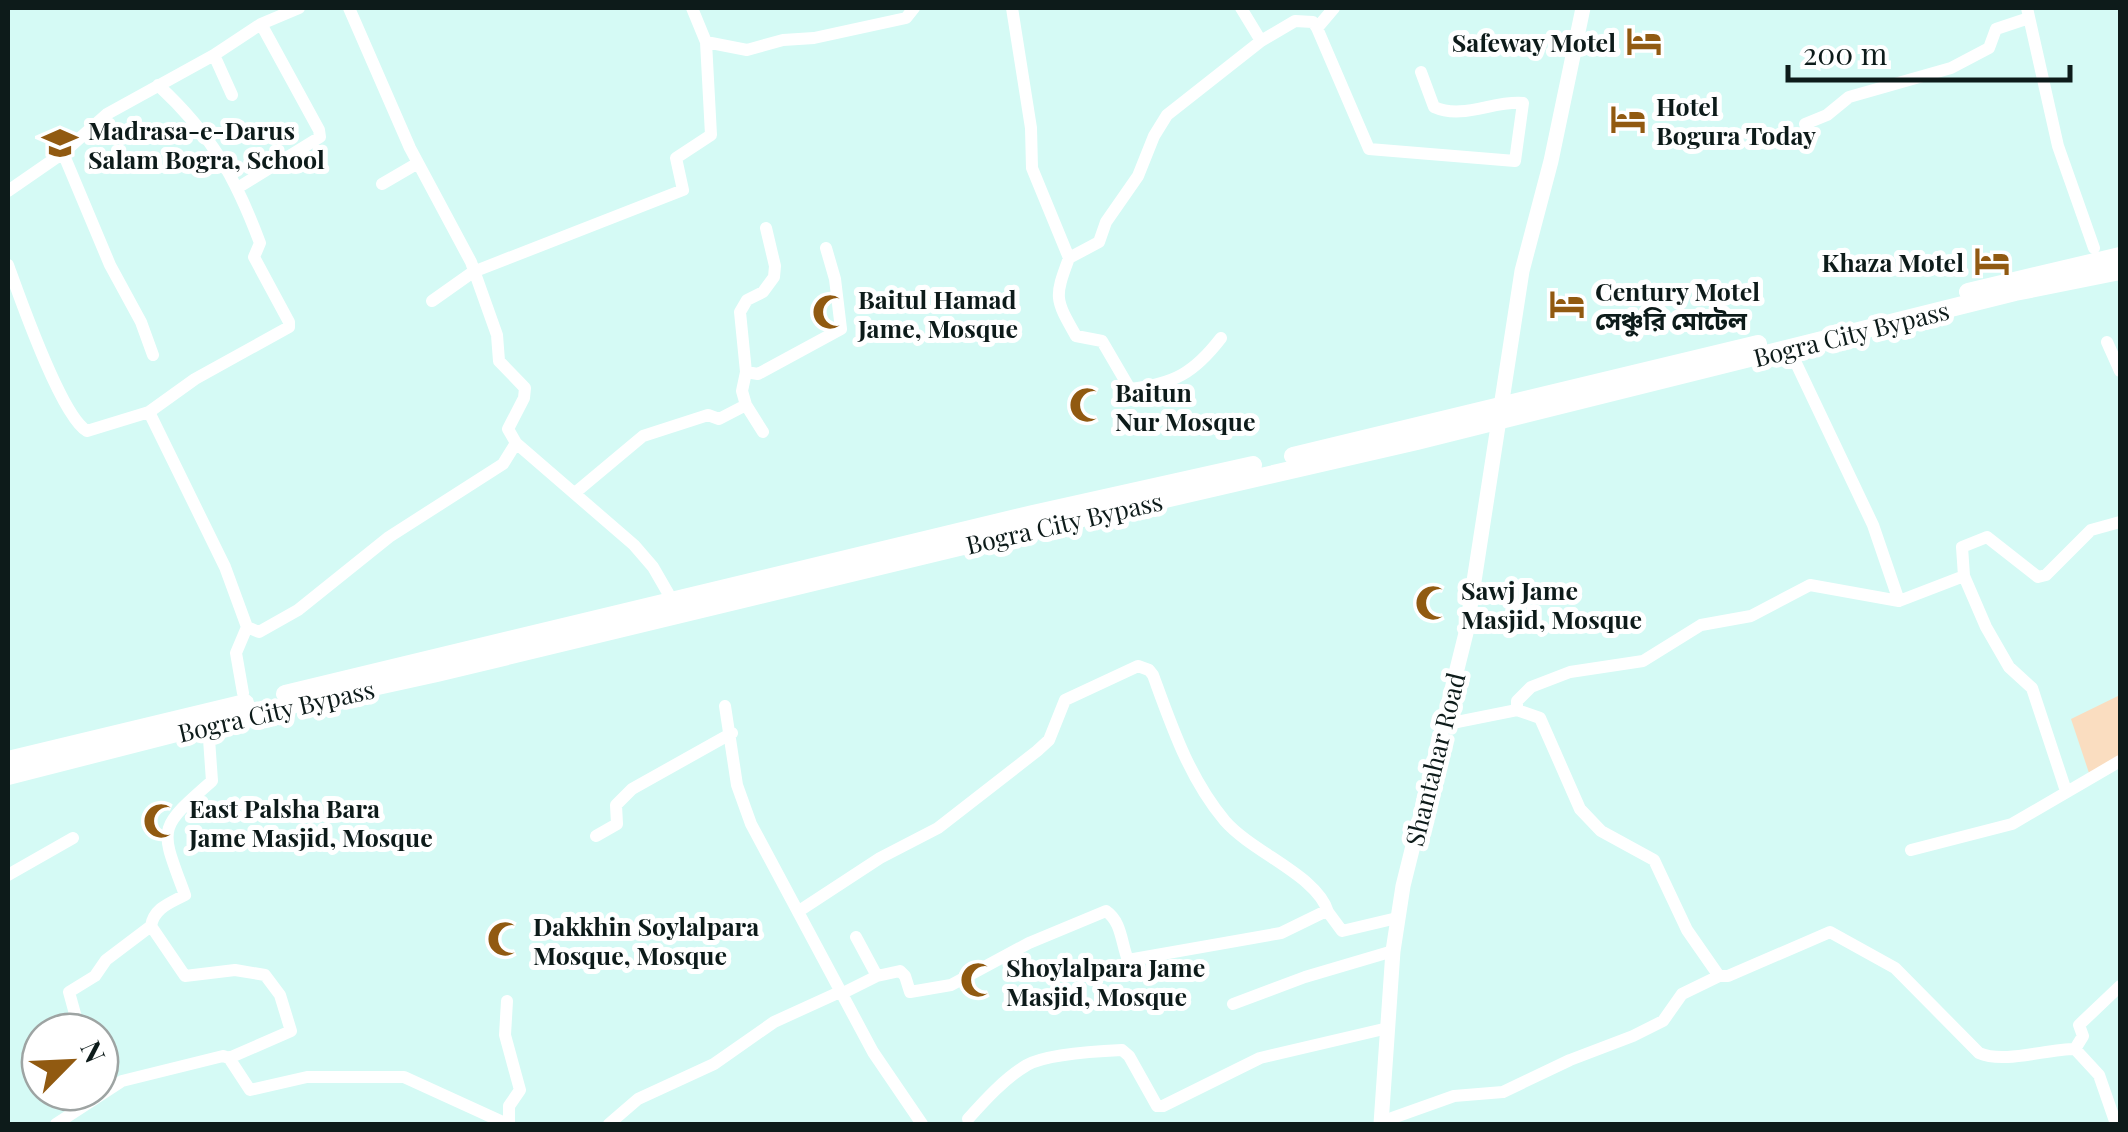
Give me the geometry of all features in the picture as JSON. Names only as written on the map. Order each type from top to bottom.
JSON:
[{"type":"highway","name":"Bogra City Bypass","points":[[8,760],[1035,521],[2013,286],[2120,256]]},
{"type":"highway","name":"Bogra City Bypass","points":[[2013,286],[2120,271]]},
{"type":"highway","name":"Bogra City Bypass","points":[[8,776],[259,712],[756,596],[1035,521]]},
{"type":"highway","points":[[756,596],[796,602]]},
{"type":"main road","name":"Shantahar Road","points":[[1381,1123],[1397,918],[1466,633],[1522,271],[1551,161],[1583,8]]},
{"type":"street","points":[[8,190],[63,154],[106,114],[214,55],[261,24],[299,8]]},
{"type":"street","points":[[349,8],[418,163],[458,232],[498,336],[500,361],[525,388],[508,429],[516,443],[634,545],[653,566],[668,593]]},
{"type":"street","points":[[432,301],[455,281],[473,272],[683,190],[676,158],[712,135],[706,42],[692,8]]},
{"type":"street","points":[[706,42],[747,50],[906,18],[914,8]]},
{"type":"street","points":[[1012,8],[1032,128],[1032,168],[1069,258]]},
{"type":"street","points":[[1241,8],[1262,40]]},
{"type":"street","points":[[1316,28],[1334,8]]},
{"type":"street","points":[[1804,124],[1827,115],[1848,97],[1951,68],[1989,48],[1990,36],[1996,29],[2028,13],[2058,146],[2094,248]]},
{"type":"street","points":[[1221,338],[1204,360],[1182,375],[1163,385],[1130,389],[1102,341],[1076,336],[1057,290],[1069,258],[1099,242],[1106,222],[1138,176],[1167,115],[1262,40],[1296,20],[1313,22],[1368,149],[1515,162],[1523,103],[1464,112],[1442,111],[1434,108],[1421,72]]},
{"type":"street","points":[[239,187],[320,138],[261,24]]},
{"type":"street","points":[[214,55],[232,94]]},
{"type":"street","points":[[8,265],[31,328],[80,427],[87,431],[148,412],[195,379],[289,327],[254,258],[260,242],[239,187],[192,117],[158,85]]},
{"type":"street","points":[[63,154],[154,355]]},
{"type":"street","points":[[382,184],[418,163]]},
{"type":"street","points":[[764,432],[746,405],[742,391],[746,372],[740,312],[747,300],[763,292],[774,276],[766,228]]},
{"type":"street","points":[[746,372],[758,374],[772,368],[841,329],[835,279],[826,248]]},
{"type":"street","points":[[2106,342],[2120,370]]},
{"type":"street","points":[[1795,361],[1873,525],[1898,601]]},
{"type":"street","points":[[576,492],[644,436],[708,414],[719,419],[746,405]]},
{"type":"street","points":[[148,412],[225,567],[247,627],[236,653],[244,693]]},
{"type":"street","points":[[247,627],[259,632],[298,610],[389,537],[503,464],[516,443]]},
{"type":"street","points":[[2066,790],[2032,688],[2009,667],[1964,576],[1962,547],[1987,537],[2038,577],[2046,575],[2092,530],[2120,522]]},
{"type":"street","points":[[1516,710],[1518,701],[1531,687],[1570,672],[1643,661],[1700,625],[1750,616],[1810,586],[1898,601],[1964,576]]},
{"type":"street","points":[[799,911],[880,858],[938,828],[1037,751],[1049,740],[1064,700],[1138,666],[1153,676],[1186,764],[1217,811],[1262,854],[1315,888],[1342,932],[1397,918]]},
{"type":"street","points":[[726,706],[737,784],[752,824],[872,1052],[922,1124]]},
{"type":"street","points":[[1442,725],[1516,710],[1540,718],[1580,809],[1601,831],[1654,860],[1686,930],[1719,976]]},
{"type":"street","points":[[596,836],[617,824],[616,805],[632,789],[732,732]]},
{"type":"street","points":[[120,1082],[222,1056],[229,1058],[291,1031],[280,995],[265,975],[235,970],[186,976],[151,926],[161,907],[185,895],[166,843],[172,816],[212,781],[209,738]]},
{"type":"street","points":[[1910,850],[2012,824],[2120,761]]},
{"type":"street","points":[[8,874],[73,838]]},
{"type":"street","points":[[609,1124],[638,1099],[714,1064],[786,1015],[877,976],[900,972],[910,992],[950,985],[1029,943],[1106,912],[1120,931],[1128,960],[1281,933],[1328,912]]},
{"type":"street","points":[[75,1012],[70,992],[151,926]]},
{"type":"street","points":[[1381,1123],[1454,1096],[1503,1092],[1663,1021],[1682,994],[1830,932],[1895,968],[1979,1053],[1990,1058],[2075,1049],[2099,1075],[2116,1124]]},
{"type":"street","points":[[856,937],[877,976]]},
{"type":"street","points":[[1232,1004],[1304,977],[1393,951]]},
{"type":"street","points":[[2075,1049],[2082,1036],[2079,1025],[2120,986]]},
{"type":"street","points":[[229,1058],[254,1091],[307,1077],[404,1077],[502,1124],[520,1090],[505,1035],[507,1001]]},
{"type":"street","points":[[966,1123],[988,1097],[1028,1064],[1044,1060],[1122,1050],[1157,1106],[1164,1106],[1260,1058],[1388,1028]]},
{"type":"shaded area","points":[[2120,695],[2120,759],[2090,776],[2071,719]]},
{"type":"place","name":"Safeway Motel","points":[[1644,41]]},
{"type":"place","name":"Hotel Bogura Today","points":[[1628,119]]},
{"type":"place","name":"Madrasa-e-Darus Salam Bogra, School","points":[[60,143]]},
{"type":"place","name":"Khaza Motel","points":[[1992,261]]},
{"type":"place","name":"Century Motel সেঞ্চুরি মোটেল","points":[[1567,304]]},
{"type":"place","name":"Baitul Hamad Jame, Mosque","points":[[830,312]]},
{"type":"place","name":"Baitun Nur Mosque","points":[[1087,405]]},
{"type":"place","name":"Sawj Jame Masjid, Mosque","points":[[1433,603]]},
{"type":"place","name":"East Palsha Bara Jame Masjid, Mosque","points":[[161,821]]},
{"type":"place","name":"Dakkhin Soylalpara Mosque, Mosque","points":[[505,939]]},
{"type":"place","name":"Shoylalpara Jame Masjid, Mosque","points":[[978,980]]}]
